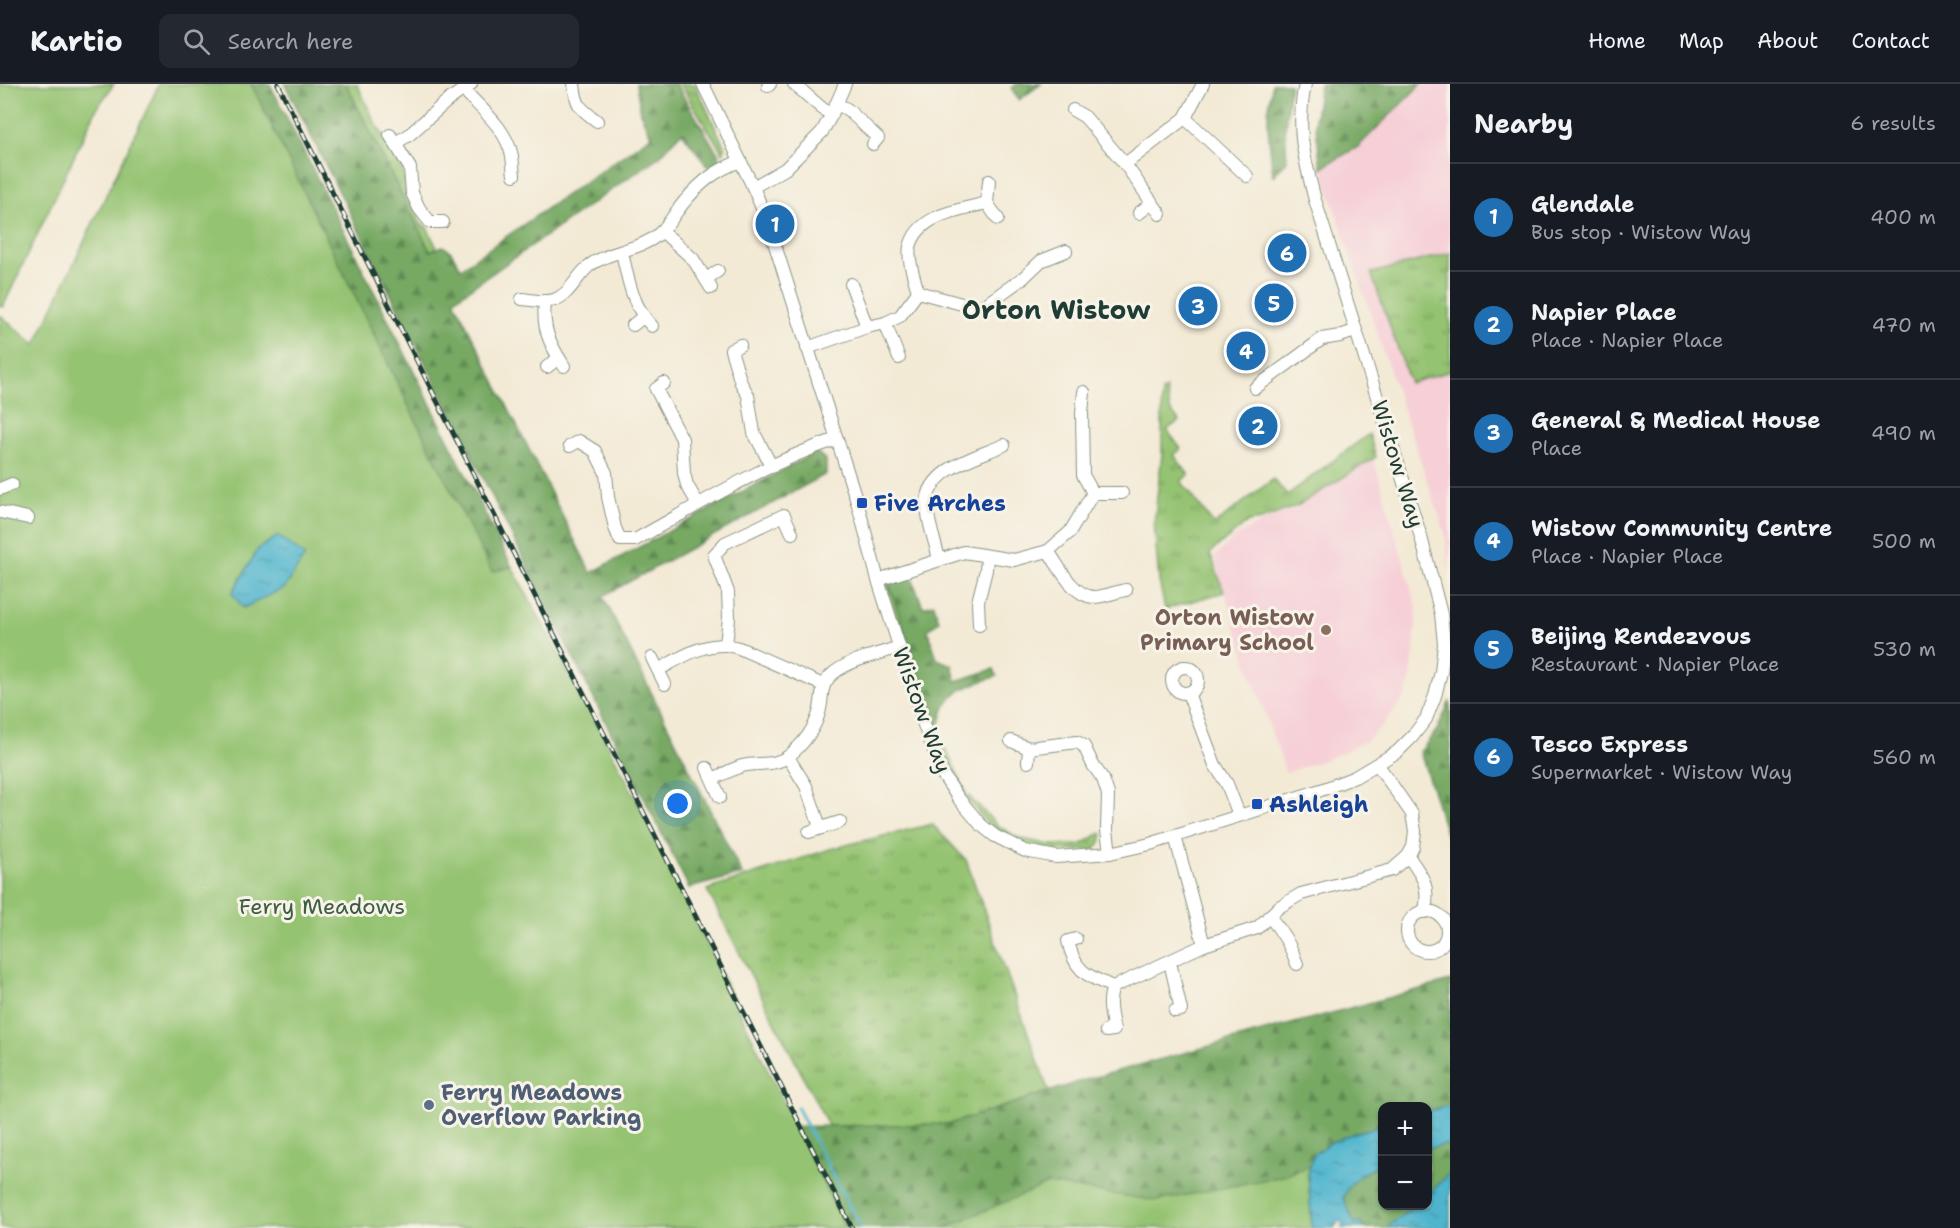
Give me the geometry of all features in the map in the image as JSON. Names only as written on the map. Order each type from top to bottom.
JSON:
[{"type":"street","points":[[574,84],[580,108],[597,121]]},
{"type":"street","name":"Wistow Way","points":[[703,84],[767,220],[858,505],[899,647],[943,775],[981,825],[995,836],[1025,851],[1056,857],[1110,853],[1150,844],[1355,777],[1397,752],[1412,737],[1426,718],[1435,696],[1441,672],[1444,644],[1441,614],[1421,537],[1315,200],[1300,125],[1305,84]]},
{"type":"street","points":[[794,84],[824,110],[847,109],[878,138],[873,144]]},
{"type":"street","points":[[753,187],[785,169],[822,132],[845,84]]},
{"type":"street","points":[[1125,164],[1185,118],[1200,85]]},
{"type":"street","points":[[443,222],[430,222],[419,208],[412,193],[410,168],[392,139],[408,135],[467,87],[492,117],[501,132],[512,155],[514,175]]},
{"type":"street","points":[[1073,110],[1089,113],[1160,214]]},
{"type":"street","points":[[1185,118],[1228,165],[1247,176]]},
{"type":"street","points":[[522,299],[555,300],[566,293],[590,265],[606,255],[622,252],[643,243],[662,231],[685,200],[714,172],[740,161]]},
{"type":"street","points":[[989,181],[987,202],[998,219]]},
{"type":"street","points":[[918,292],[909,248],[916,232],[932,218],[987,202]]},
{"type":"street","points":[[1139,213],[1152,203]]},
{"type":"street","points":[[662,231],[693,259],[709,283],[718,271]]},
{"type":"street","points":[[918,292],[969,306],[985,305],[1023,278],[1041,261],[1066,251]]},
{"type":"street","points":[[622,252],[631,291],[643,322]]},
{"type":"street","points":[[851,284],[867,327]]},
{"type":"street","points":[[807,348],[900,316],[918,292]]},
{"type":"street","points":[[545,301],[543,319],[548,337],[561,362],[547,367]]},
{"type":"street","points":[[885,323],[899,358]]},
{"type":"street","points":[[1255,388],[1322,339],[1340,336],[1355,330]]},
{"type":"street","points":[[731,350],[741,383],[748,395],[754,433],[772,467]]},
{"type":"street","points":[[655,389],[682,439],[684,473],[687,485],[698,504]]},
{"type":"street","points":[[1084,392],[1083,475],[1093,493]]},
{"type":"street","points":[[576,440],[595,451],[606,474],[608,496],[620,540],[634,540],[698,504],[772,467],[807,450],[837,440]]},
{"type":"street","points":[[939,559],[927,506],[928,493],[937,478],[953,467],[1004,445]]},
{"type":"street","points":[[1093,493],[1122,493]]},
{"type":"street","points":[[878,580],[964,552],[1014,560],[1048,551],[1070,532],[1093,493]]},
{"type":"street","points":[[0,512],[28,518]]},
{"type":"street","points":[[726,645],[729,618],[728,592],[714,555],[724,543],[784,515],[792,533]]},
{"type":"street","points":[[1048,551],[1071,585],[1082,592],[1094,597],[1126,590]]},
{"type":"street","points":[[980,625],[978,602],[987,556]]},
{"type":"street","points":[[658,670],[698,649],[726,645],[739,648],[823,685]]},
{"type":"street","points":[[720,797],[710,774],[753,764],[768,765],[788,757],[811,732],[819,713],[823,685],[834,673],[853,662],[899,647]]},
{"type":"street","points":[[652,658],[665,684]]},
{"type":"street","points":[[1188,693],[1215,765],[1227,784],[1239,815]]},
{"type":"street","points":[[1011,741],[1029,748],[1077,742],[1084,746],[1103,779],[1108,794],[1107,830],[1110,853]]},
{"type":"street","points":[[1028,762],[1029,748]]},
{"type":"street","points":[[788,757],[806,786],[814,829],[840,822]]},
{"type":"street","points":[[1113,1030],[1109,1008],[1113,987],[1204,945],[1257,928],[1279,907],[1301,894],[1392,870],[1408,856],[1413,847],[1415,831],[1412,814],[1378,765]]},
{"type":"street","points":[[1174,836],[1204,945]]},
{"type":"street","points":[[1408,856],[1425,883],[1428,894],[1425,912]]},
{"type":"street","points":[[1269,916],[1291,946],[1296,964]]},
{"type":"street","points":[[1076,939],[1068,941],[1072,959],[1087,975],[1113,987]]},
{"type":"street","points":[[1170,962],[1181,1010]]},
{"type":"shaded area","points":[[1421,84],[1450,84],[1450,576],[1445,533],[1321,168],[1358,147]]},
{"type":"shaded area","name":"Orton Wistow Primary School","points":[[1374,460],[1417,608],[1410,682],[1404,698],[1367,741],[1332,757],[1286,773],[1245,657],[1214,557],[1237,535],[1268,519],[1296,509],[1327,485]]},
{"type":"green space","points":[[0,84],[114,84],[97,108],[3,307],[0,306]]},
{"type":"green space","name":"Ferry Meadows","points":[[159,84],[251,84],[492,572],[512,567],[626,779],[845,1228],[0,1228],[0,315],[35,345]]},
{"type":"green space","points":[[251,84],[270,84],[512,567],[492,572]]},
{"type":"green space","points":[[285,84],[346,84],[430,251],[443,246],[451,252],[461,268],[651,136],[641,114],[636,84],[676,84],[720,157],[718,162],[708,167],[682,132],[660,156],[454,300],[591,573],[816,452],[826,460],[826,474],[603,596],[742,874],[689,888]]},
{"type":"green space","points":[[346,84],[357,84],[375,122],[403,168],[406,192],[421,224],[427,227],[437,248],[430,251]]},
{"type":"green space","points":[[680,84],[695,84],[725,148],[723,153]]},
{"type":"green space","points":[[1017,84],[1041,84],[1019,100],[1011,88]]},
{"type":"green space","points":[[1272,84],[1290,84],[1285,128],[1287,161],[1273,176],[1268,121]]},
{"type":"green space","points":[[1320,84],[1421,84],[1358,147],[1321,168],[1315,118]]},
{"type":"green space","points":[[1450,253],[1450,371],[1410,383],[1371,273]]},
{"type":"green space","points":[[1166,389],[1170,410],[1179,421],[1167,430],[1181,449],[1174,455],[1189,475],[1181,481],[1214,525],[1273,479],[1287,495],[1369,434],[1376,457],[1297,506],[1261,520],[1248,522],[1210,553],[1224,592],[1165,609],[1159,581],[1154,523],[1162,454],[1162,392]]},
{"type":"green space","points":[[910,573],[923,607],[934,604],[939,621],[928,630],[937,659],[952,665],[956,681],[994,669],[997,676],[955,694],[944,709],[939,735],[888,580]]},
{"type":"green space","points":[[888,580],[939,734],[966,792],[962,795],[947,772],[938,748],[886,585]]},
{"type":"green space","points":[[1450,701],[1450,845],[1420,752],[1437,730]]},
{"type":"green space","points":[[968,795],[997,825],[1018,838],[1050,845],[1081,845],[1100,833],[1103,834],[1101,842],[1093,850],[1050,851],[1027,846],[991,828],[965,797]]},
{"type":"green space","points":[[932,824],[966,860],[1049,1092],[950,1124],[829,1127],[707,890],[830,849]]},
{"type":"green space","points":[[1450,981],[1450,1105],[1432,1110],[1432,1102],[1378,1102],[1378,1127],[1313,1155],[1310,1166],[1283,1176],[1157,1201],[1048,1184],[944,1228],[439,1228],[583,1130],[950,1124],[1088,1079]]},
{"type":"green space","points":[[1450,1144],[1450,1173],[1432,1191],[1432,1156],[1432,1147]]},
{"type":"green space","points":[[1378,1165],[1378,1210],[1410,1210],[1386,1228],[1364,1228],[1361,1223],[1355,1224],[1345,1205],[1344,1195],[1351,1183]]},
{"type":"green space","points":[[1310,1166],[1308,1174],[1312,1228],[944,1228],[1048,1184],[1157,1201],[1283,1176]]},
{"type":"water","points":[[278,536],[305,556],[285,588],[243,608],[232,593],[258,549]]},
{"type":"water","points":[[1450,1105],[1450,1144],[1432,1147],[1432,1110]]},
{"type":"water","points":[[1378,1126],[1378,1165],[1354,1181],[1343,1198],[1355,1224],[1361,1223],[1364,1228],[1341,1228],[1343,1223],[1340,1220],[1334,1228],[1312,1228],[1308,1174],[1313,1155],[1328,1144]]},
{"type":"water","points":[[1450,1173],[1450,1228],[1386,1228],[1410,1210],[1432,1210],[1432,1191]]},
{"type":"waterway","points":[[797,1107],[861,1228]]},
{"type":"railway","points":[[278,84],[852,1228]]},
{"type":"place","name":"Glendale","points":[[775,224]]},
{"type":"place","name":"Tesco Express","points":[[1287,253]]},
{"type":"place","name":"Beijing Rendezvous","points":[[1274,303]]},
{"type":"place","name":"General & Medical House","points":[[1198,306]]},
{"type":"place","name":"Wistow Community Centre","points":[[1246,351]]},
{"type":"place","name":"Napier Place","points":[[1258,426]]},
{"type":"place","name":"Five Arches","points":[[862,503]]},
{"type":"place","name":"Orton Wistow Primary School","points":[[1326,630]]},
{"type":"place","name":"Ashleigh","points":[[1257,804]]},
{"type":"place","name":"Ferry Meadows Overflow Parking","points":[[429,1105]]},
{"type":"district","name":"Orton Wistow","points":[[1056,309]]}]
